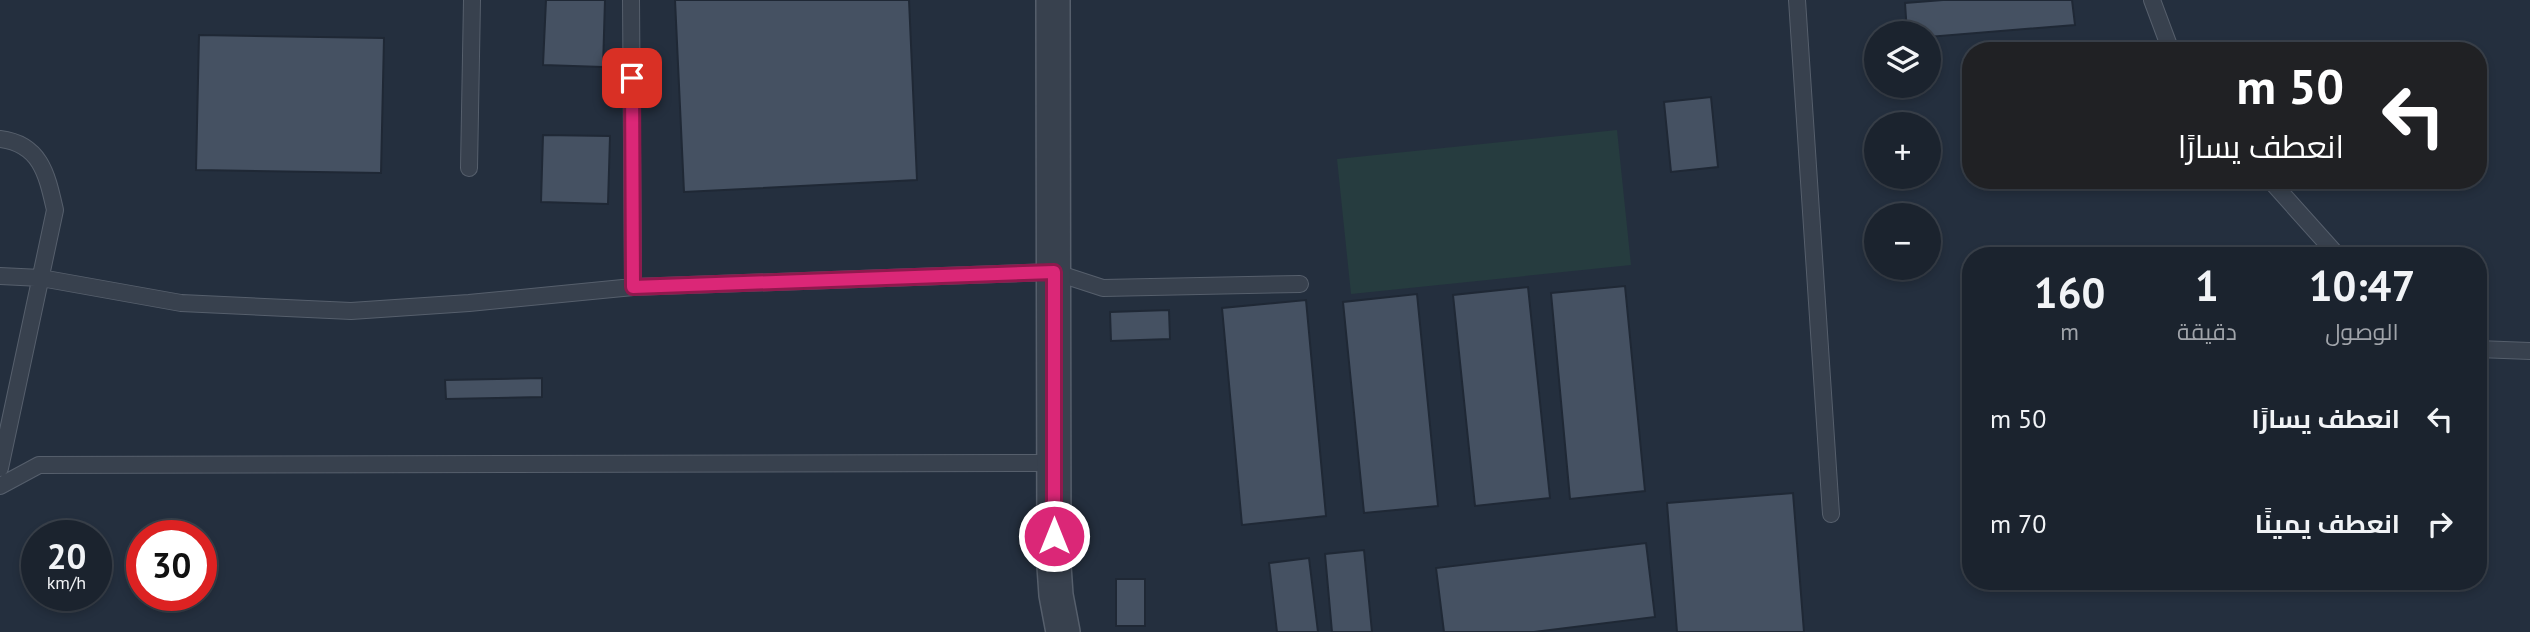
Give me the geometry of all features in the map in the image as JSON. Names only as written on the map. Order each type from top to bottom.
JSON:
[{"type":"street","points":[[1053,0],[1054,566],[1063,632]]},
{"type":"lane","points":[[469,168],[472,0]]},
{"type":"lane","points":[[631,0],[633,287]]},
{"type":"lane","points":[[1797,0],[1831,514]]},
{"type":"lane","points":[[2152,0],[2168,42]]},
{"type":"lane","points":[[0,139],[13,141],[33,152],[49,183],[55,210],[0,468]]},
{"type":"lane","points":[[2278,189],[2330,247]]},
{"type":"lane","points":[[0,276],[41,278],[181,303],[351,311],[633,287],[1054,272],[1103,288],[1300,284]]},
{"type":"lane","points":[[2487,349],[2530,351]]},
{"type":"lane","points":[[0,485],[39,465],[1054,463]]},
{"type":"green space","points":[[1617,130],[1631,265],[1351,294],[1337,159]]},
{"type":"building","points":[[546,0],[605,0],[603,67],[543,65]]},
{"type":"building","points":[[675,0],[909,0],[917,180],[684,192]]},
{"type":"building","points":[[1943,0],[2072,0],[2075,25],[1941,36],[1941,21],[1906,21],[1905,3]]},
{"type":"building","points":[[199,35],[384,38],[381,173],[196,170]]},
{"type":"building","points":[[1711,97],[1718,167],[1671,172],[1664,102]]},
{"type":"building","points":[[543,135],[610,136],[608,204],[541,202]]},
{"type":"building","points":[[1625,286],[1645,491],[1570,499],[1551,293]]},
{"type":"building","points":[[1528,287],[1550,498],[1475,506],[1453,295]]},
{"type":"building","points":[[1417,294],[1438,506],[1364,513],[1343,302]]},
{"type":"building","points":[[1306,300],[1326,516],[1242,525],[1222,308]]},
{"type":"building","points":[[1169,310],[1170,339],[1111,341],[1110,312]]},
{"type":"building","points":[[542,378],[542,397],[446,399],[445,380]]},
{"type":"building","points":[[1793,493],[1804,632],[1677,632],[1667,503]]},
{"type":"building","points":[[1646,543],[1655,617],[1534,632],[1444,632],[1436,568]]},
{"type":"building","points":[[1364,550],[1372,632],[1332,632],[1325,554]]},
{"type":"building","points":[[1309,558],[1318,632],[1277,632],[1269,563]]},
{"type":"building","points":[[1116,579],[1145,579],[1145,626],[1116,626]]},
{"type":"route","points":[[632,78],[633,287],[1054,272],[1054,536]]}]
